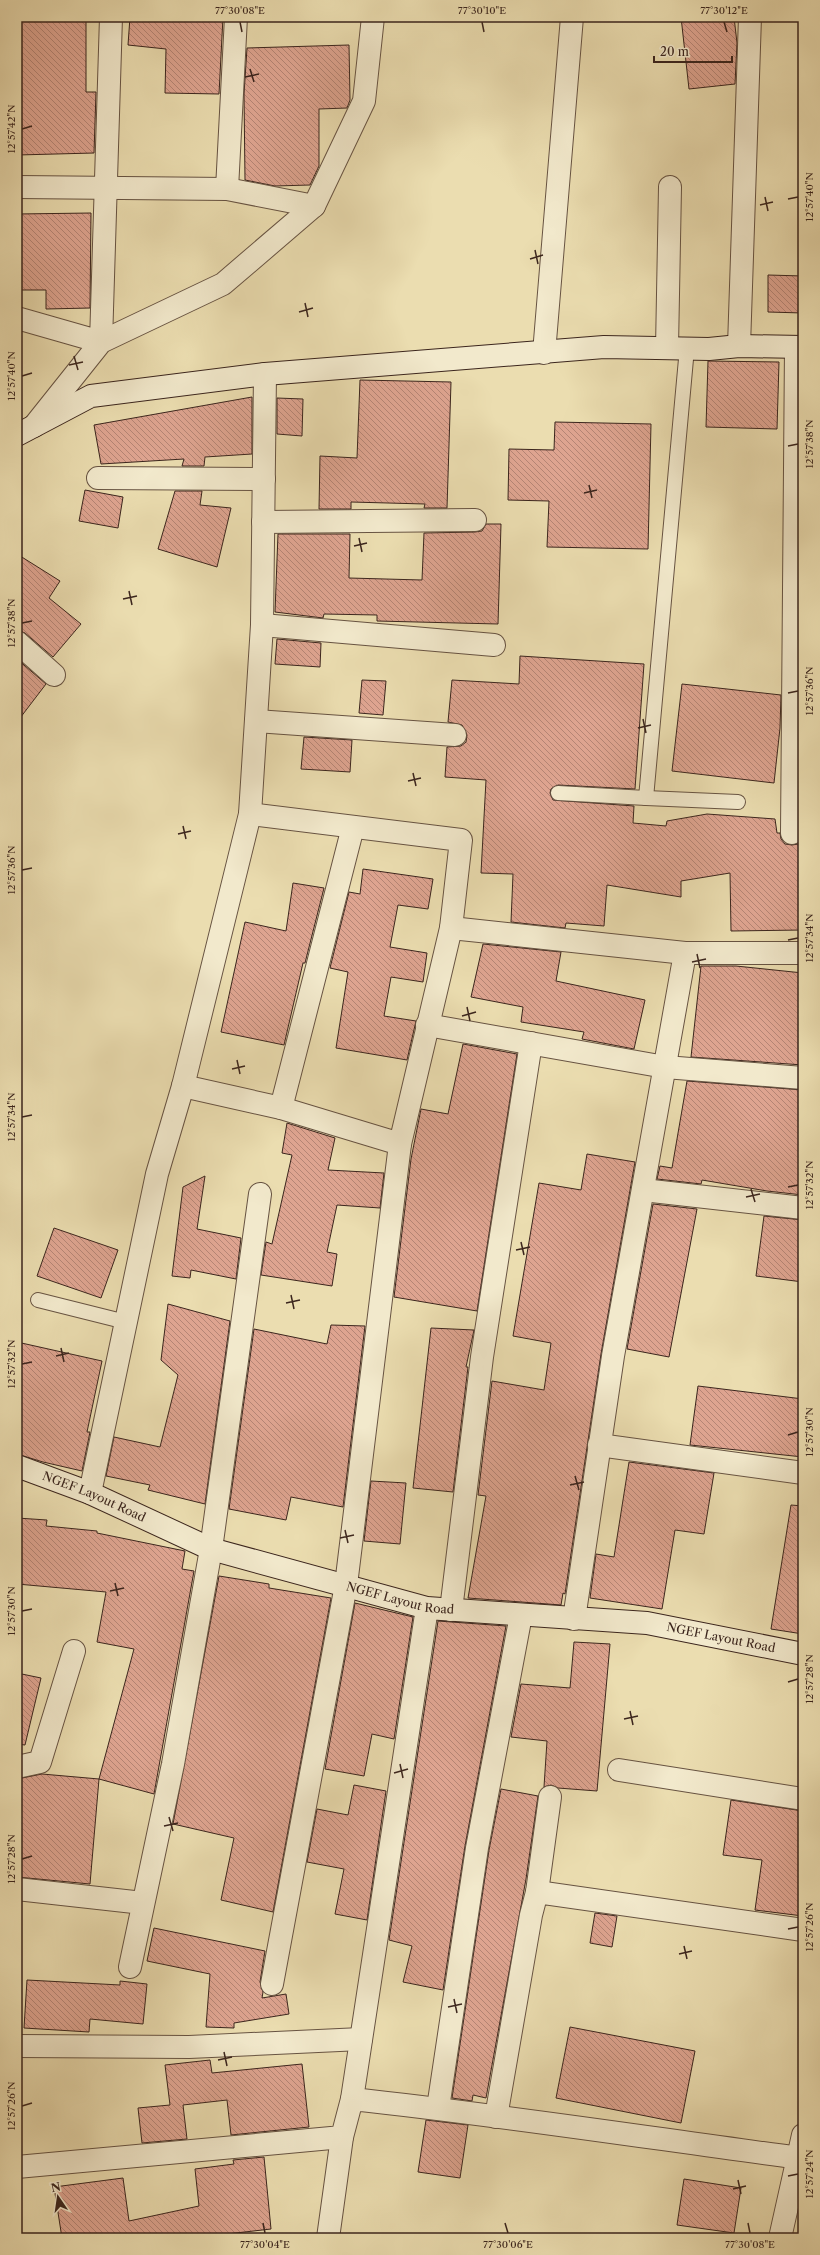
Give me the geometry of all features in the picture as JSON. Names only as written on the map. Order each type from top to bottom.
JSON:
[{"type":"street","points":[[101,342],[107,188],[111,17]]},
{"type":"street","points":[[227,189],[236,17]]},
{"type":"street","points":[[25,431],[101,342],[223,284],[314,206],[364,102],[373,17]]},
{"type":"street","points":[[544,353],[572,17]]},
{"type":"street","points":[[739,346],[750,17]]},
{"type":"street","points":[[17,187],[227,189],[314,206]]},
{"type":"street","points":[[670,187],[677,348]]},
{"type":"street","points":[[17,318],[101,342]]},
{"type":"street","points":[[25,431],[91,396],[265,374],[544,353],[604,347],[800,347],[792,833]]},
{"type":"street","points":[[90,1493],[157,1174],[183,1086],[250,814],[262,625],[265,374]]},
{"type":"street","points":[[98,478],[264,479]]},
{"type":"street","points":[[263,522],[476,520]]},
{"type":"street","points":[[262,625],[494,645]]},
{"type":"street","points":[[17,642],[54,675]]},
{"type":"street","points":[[256,721],[455,735]]},
{"type":"street","points":[[250,814],[461,840],[451,928],[400,1144],[346,1585],[272,1984]]},
{"type":"street","points":[[281,1108],[353,827]]},
{"type":"street","points":[[451,928],[685,953],[803,953]]},
{"type":"street","points":[[574,1619],[599,1445],[685,953]]},
{"type":"street","points":[[427,1025],[665,1067],[803,1078]]},
{"type":"street","points":[[451,1610],[482,1357],[531,1043]]},
{"type":"street","points":[[183,1086],[281,1108],[400,1144]]},
{"type":"street","points":[[643,1190],[803,1208]]},
{"type":"street","points":[[130,1967],[173,1764],[211,1549],[260,1194]]},
{"type":"street","points":[[599,1445],[803,1473]]},
{"type":"street","name":"NGEF Layout Road","points":[[17,1466],[90,1493],[211,1549],[426,1608],[647,1623],[803,1654]]},
{"type":"street","points":[[328,2238],[342,2137],[352,2099],[426,1608]]},
{"type":"street","points":[[438,2108],[478,1848],[521,1615]]},
{"type":"street","points":[[17,1767],[40,1762],[74,1651]]},
{"type":"street","points":[[619,1770],[803,1799]]},
{"type":"street","points":[[496,2118],[531,1915],[537,1892],[550,1797]]},
{"type":"street","points":[[17,1889],[143,1903]]},
{"type":"street","points":[[537,1892],[803,1930]]},
{"type":"street","points":[[17,2046],[189,2047],[361,2039]]},
{"type":"street","points":[[352,2099],[438,2108],[496,2118],[799,2158]]},
{"type":"street","points":[[780,2238],[803,2135]]},
{"type":"street","points":[[17,2167],[342,2137]]},
{"type":"lane","points":[[646,798],[677,348]]},
{"type":"lane","points":[[558,793],[738,802]]},
{"type":"lane","points":[[38,1300],[126,1322]]},
{"type":"building","points":[[17,17],[86,17],[86,92],[96,92],[94,153],[17,155]]},
{"type":"building","points":[[130,17],[223,17],[219,94],[165,93],[166,49],[128,45]]},
{"type":"building","points":[[681,17],[734,17],[737,43],[735,84],[689,89]]},
{"type":"building","points":[[349,45],[350,100],[347,108],[319,109],[319,166],[310,185],[275,186],[245,180],[244,94],[247,48]]},
{"type":"building","points":[[91,213],[90,308],[46,309],[46,290],[17,290],[17,214]]},
{"type":"building","points":[[768,275],[803,276],[803,313],[768,312]]},
{"type":"building","points":[[708,361],[779,362],[777,429],[706,427]]},
{"type":"building","points":[[360,380],[451,382],[447,508],[424,508],[425,504],[351,502],[351,509],[319,509],[320,456],[357,458]]},
{"type":"building","points":[[252,397],[252,454],[205,457],[204,466],[182,466],[184,459],[101,464],[94,425]]},
{"type":"building","points":[[277,398],[303,399],[302,436],[277,434]]},
{"type":"building","points":[[555,422],[651,424],[648,549],[547,547],[549,501],[508,500],[509,449],[554,450]]},
{"type":"building","points":[[85,490],[123,497],[118,528],[79,521]]},
{"type":"building","points":[[175,491],[202,491],[200,505],[231,508],[217,567],[158,549]]},
{"type":"building","points":[[486,524],[501,524],[498,624],[377,621],[377,615],[324,614],[323,618],[275,612],[278,534],[350,534],[349,578],[422,580],[424,533],[482,531]]},
{"type":"building","points":[[17,554],[60,581],[49,598],[81,624],[53,657],[25,633],[17,630]]},
{"type":"building","points":[[277,639],[321,643],[320,667],[275,664]]},
{"type":"building","points":[[520,656],[644,664],[635,789],[558,785],[551,789],[550,793],[553,800],[634,806],[633,823],[666,826],[667,821],[707,814],[775,819],[777,833],[780,833],[781,839],[785,844],[798,844],[803,839],[803,930],[731,931],[730,873],[681,881],[681,897],[607,885],[604,926],[566,923],[565,928],[511,922],[513,874],[481,873],[486,780],[445,777],[447,747],[461,746],[466,742],[467,735],[462,725],[448,722],[452,680],[519,684]]},
{"type":"building","points":[[17,659],[46,684],[17,722]]},
{"type":"building","points":[[362,680],[386,681],[383,715],[359,713]]},
{"type":"building","points":[[682,684],[781,695],[780,728],[774,783],[672,771]]},
{"type":"building","points":[[304,737],[352,740],[350,772],[301,769]]},
{"type":"building","points":[[363,869],[433,879],[428,909],[398,905],[390,947],[427,953],[423,982],[391,977],[384,1016],[416,1021],[407,1060],[336,1048],[348,972],[330,968],[349,892],[360,894]]},
{"type":"building","points":[[293,883],[324,888],[305,963],[303,963],[284,1045],[221,1032],[245,922],[286,931]]},
{"type":"building","points":[[483,944],[561,952],[556,981],[645,1000],[634,1049],[582,1039],[584,1032],[521,1022],[523,1007],[471,997]]},
{"type":"building","points":[[701,966],[736,966],[803,973],[803,1065],[691,1057]]},
{"type":"building","points":[[463,1044],[517,1054],[477,1311],[394,1297],[411,1159],[421,1109],[448,1114]]},
{"type":"building","points":[[687,1081],[803,1090],[803,1195],[767,1191],[702,1180],[701,1184],[657,1179],[660,1166],[672,1168]]},
{"type":"building","points":[[287,1123],[335,1138],[328,1170],[384,1173],[380,1208],[337,1205],[327,1252],[337,1254],[332,1286],[261,1275],[266,1242],[272,1244],[292,1155],[282,1153]]},
{"type":"building","points":[[587,1154],[635,1162],[601,1354],[565,1594],[563,1593],[561,1605],[468,1598],[486,1496],[478,1495],[492,1381],[544,1390],[551,1343],[513,1336],[539,1183],[581,1190]]},
{"type":"building","points":[[205,1176],[197,1229],[241,1238],[236,1279],[191,1270],[190,1278],[172,1276],[183,1187]]},
{"type":"building","points":[[653,1204],[697,1209],[669,1357],[627,1349]]},
{"type":"building","points":[[764,1216],[803,1220],[803,1282],[756,1276]]},
{"type":"building","points":[[54,1228],[118,1250],[101,1298],[37,1276]]},
{"type":"building","points":[[168,1304],[230,1321],[205,1504],[148,1490],[150,1485],[106,1476],[114,1437],[160,1447],[178,1375],[161,1360]]},
{"type":"building","points":[[331,1325],[365,1326],[343,1507],[291,1497],[286,1520],[229,1509],[254,1329],[327,1344]]},
{"type":"building","points":[[431,1328],[474,1330],[466,1367],[468,1367],[453,1492],[413,1488]]},
{"type":"building","points":[[17,1342],[102,1361],[87,1432],[90,1432],[82,1471],[17,1454]]},
{"type":"building","points":[[698,1386],[803,1399],[803,1457],[690,1445]]},
{"type":"building","points":[[629,1462],[714,1473],[704,1534],[675,1530],[662,1609],[590,1598],[596,1554],[614,1557]]},
{"type":"building","points":[[371,1481],[406,1483],[400,1544],[364,1541]]},
{"type":"building","points":[[791,1505],[803,1506],[803,1634],[771,1629]]},
{"type":"building","points":[[17,1518],[47,1520],[46,1526],[97,1531],[97,1533],[185,1551],[182,1569],[194,1571],[154,1794],[99,1779],[134,1649],[97,1642],[106,1592],[17,1584]]},
{"type":"building","points":[[219,1576],[269,1584],[269,1588],[331,1598],[273,1912],[221,1900],[234,1838],[173,1824]]},
{"type":"building","points":[[355,1603],[413,1617],[394,1739],[372,1734],[364,1776],[325,1769]]},
{"type":"building","points":[[438,1621],[506,1626],[465,1846],[443,1990],[403,1982],[412,1946],[389,1940]]},
{"type":"building","points":[[574,1642],[610,1644],[597,1791],[558,1788],[551,1785],[544,1787],[547,1741],[511,1737],[521,1684],[570,1688]]},
{"type":"building","points":[[17,1673],[41,1678],[25,1745],[17,1744]]},
{"type":"building","points":[[42,1774],[99,1779],[90,1884],[17,1877],[17,1779]]},
{"type":"building","points":[[354,1785],[386,1791],[367,1920],[335,1914],[344,1869],[307,1862],[317,1809],[348,1815]]},
{"type":"building","points":[[501,1789],[538,1796],[526,1879],[486,2098],[473,2095],[472,2101],[452,2098],[489,1850]]},
{"type":"building","points":[[731,1800],[803,1811],[803,1916],[755,1910],[762,1860],[723,1855]]},
{"type":"building","points":[[595,1913],[617,1916],[612,1947],[590,1943]]},
{"type":"building","points":[[154,1928],[265,1951],[260,1982],[263,1992],[262,1998],[286,1994],[289,2014],[234,2023],[234,2028],[206,2027],[210,1974],[147,1961]]},
{"type":"building","points":[[27,1980],[120,1985],[120,1981],[147,1984],[143,2024],[90,2019],[89,2032],[24,2028]]},
{"type":"building","points":[[570,2027],[695,2051],[681,2123],[556,2098]]},
{"type":"building","points":[[210,2060],[212,2073],[302,2064],[309,2127],[231,2135],[227,2100],[183,2105],[187,2139],[142,2143],[138,2108],[170,2105],[165,2065]]},
{"type":"building","points":[[426,2120],[468,2125],[460,2178],[418,2172]]},
{"type":"building","points":[[264,2157],[271,2229],[192,2238],[62,2238],[54,2187],[123,2178],[129,2221],[199,2206],[195,2169],[234,2164],[233,2160]]},
{"type":"building","points":[[684,2179],[741,2188],[734,2233],[677,2225]]}]
